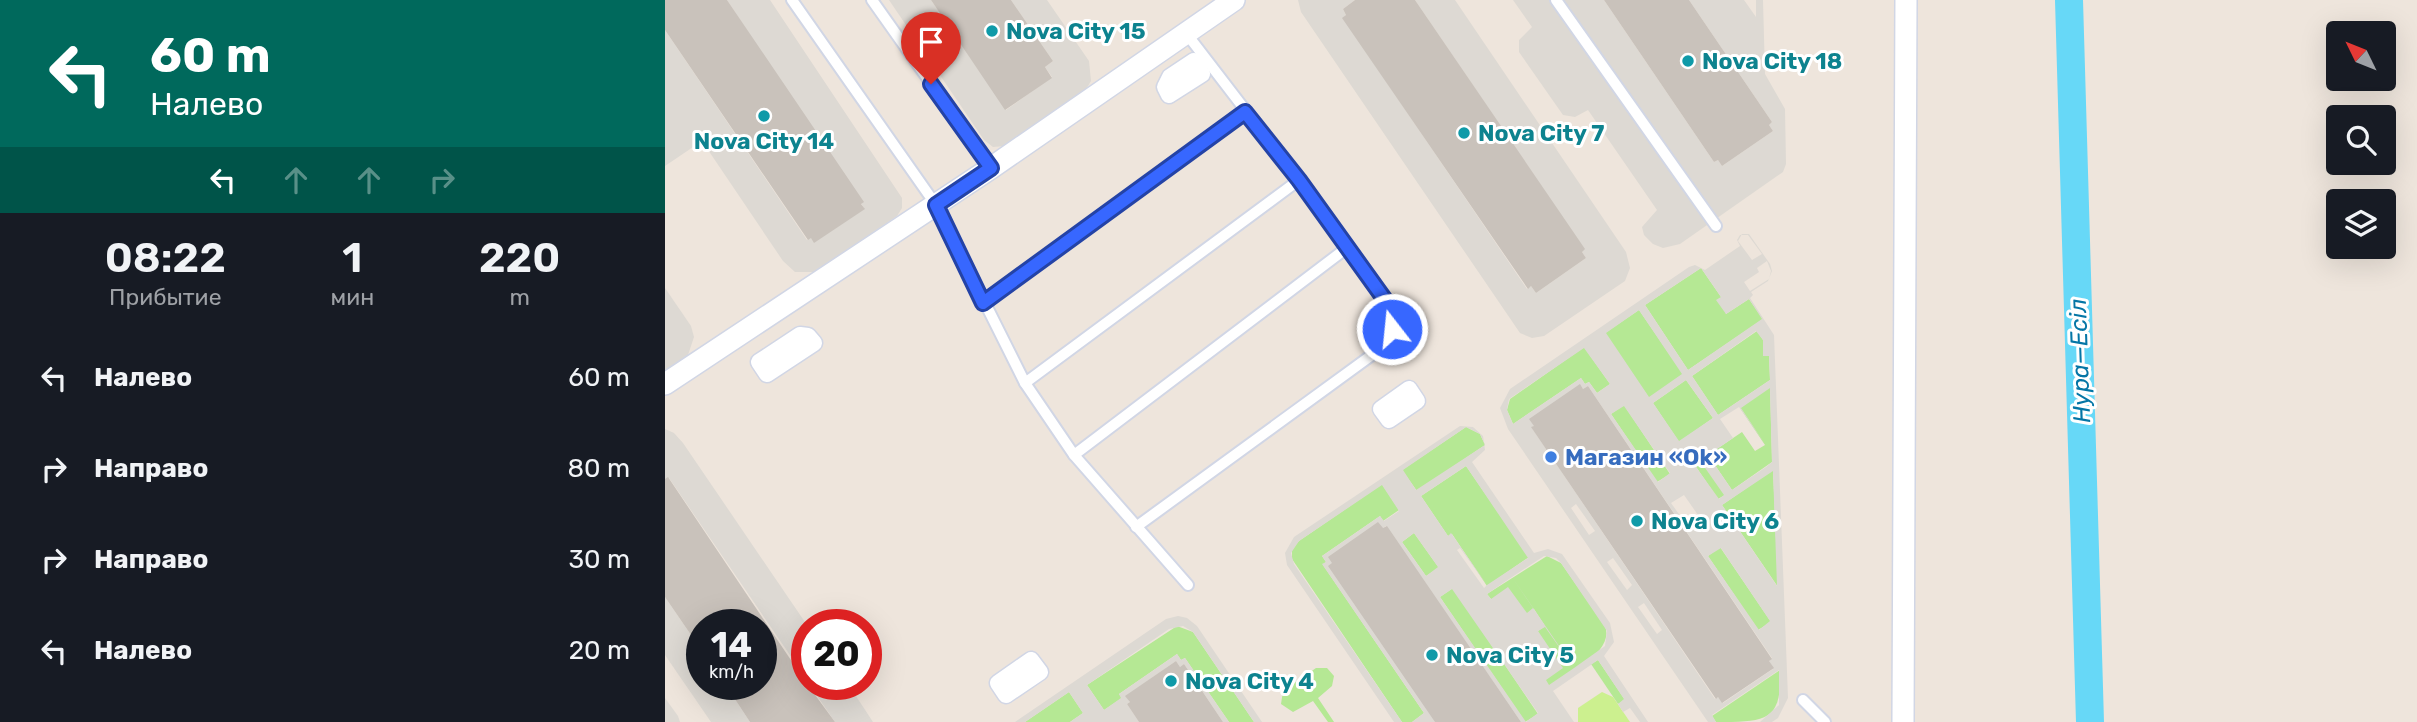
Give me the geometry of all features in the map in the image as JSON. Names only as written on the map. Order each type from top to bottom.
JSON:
[{"type":"street","points":[[665,384],[991,168],[1234,0]]},
{"type":"street","points":[[1903,722],[1906,0]]},
{"type":"lane","points":[[792,0],[936,205],[1025,383],[1074,455],[1188,585]]},
{"type":"lane","points":[[872,0],[991,168]]},
{"type":"lane","points":[[1556,0],[1716,226]]},
{"type":"lane","points":[[1136,527],[1376,352],[1392,329],[1388,304],[1299,180],[1186,33]]},
{"type":"lane","points":[[983,303],[1245,112]]},
{"type":"lane","points":[[1025,383],[1299,180]]},
{"type":"lane","points":[[1074,455],[1348,247]]},
{"type":"lane","points":[[1803,701],[1825,722]]},
{"type":"green space","points":[[1701,268],[1721,297],[1726,314],[1749,299],[1763,319],[1688,370],[1645,305]]},
{"type":"green space","points":[[1639,310],[1683,374],[1649,398],[1605,333]]},
{"type":"green space","points":[[1757,331],[1763,340],[1763,355],[1769,356],[1770,380],[1718,415],[1692,376]]},
{"type":"green space","points":[[1584,347],[1610,384],[1597,393],[1589,382],[1585,384],[1581,378],[1513,424],[1507,410],[1510,399]]},
{"type":"green space","points":[[1686,380],[1713,418],[1679,442],[1653,403]]},
{"type":"green space","points":[[1770,387],[1772,462],[1732,490],[1708,455],[1742,432],[1755,451],[1765,445],[1740,408]]},
{"type":"green space","points":[[1624,405],[1670,474],[1657,482],[1611,414]]},
{"type":"green space","points":[[1466,427],[1480,434],[1485,445],[1417,491],[1402,470]]},
{"type":"green space","points":[[1695,451],[1725,495],[1718,499],[1688,455]]},
{"type":"green space","points":[[1466,466],[1529,557],[1487,586],[1452,534],[1448,536],[1421,496]]},
{"type":"green space","points":[[1773,470],[1778,587],[1722,505]]},
{"type":"green space","points":[[1382,484],[1399,510],[1383,521],[1380,516],[1322,556],[1326,562],[1323,565],[1424,713],[1412,722],[1402,722],[1292,559],[1292,549],[1299,541]]},
{"type":"green space","points":[[1414,533],[1439,568],[1426,576],[1402,542]]},
{"type":"green space","points":[[1720,547],[1771,622],[1758,630],[1708,556]]},
{"type":"green space","points":[[1547,556],[1561,563],[1605,626],[1606,636],[1603,645],[1587,661],[1549,686],[1545,680],[1538,631],[1545,626],[1534,609],[1526,614],[1491,599],[1487,594]]},
{"type":"green space","points":[[1453,588],[1538,714],[1525,722],[1440,597]]},
{"type":"green space","points":[[1177,626],[1193,632],[1254,722],[1229,722],[1185,658],[1181,660],[1177,654],[1119,694],[1122,698],[1104,710],[1087,685]]},
{"type":"green space","points":[[1598,660],[1625,700],[1618,704],[1591,664]]},
{"type":"green space","points":[[1316,668],[1327,668],[1334,676],[1332,686],[1318,698],[1334,722],[1328,722],[1313,701],[1293,712],[1281,704],[1283,691]]},
{"type":"green space","points":[[1780,670],[1778,700],[1767,716],[1747,721],[1716,722],[1712,716]]},
{"type":"green space","points":[[1069,692],[1083,713],[1070,722],[1025,722]]},
{"type":"green space","points":[[1602,692],[1613,697],[1630,722],[1578,722],[1578,708]]},
{"type":"shaded area","points":[[727,0],[770,0],[902,198],[902,208],[897,216],[815,272],[795,272],[783,261],[702,141],[665,166],[665,30],[807,240],[864,208]]},
{"type":"shaded area","points":[[889,0],[931,0],[1006,110],[1052,77],[1045,67],[1053,61],[1011,0],[1047,0],[1089,61],[1091,81],[1085,91],[1005,146],[993,147],[984,140]]},
{"type":"shaded area","points":[[1298,0],[1355,0],[1343,9],[1346,15],[1343,18],[1527,289],[1531,286],[1536,293],[1586,258],[1582,252],[1584,249],[1415,0],[1455,0],[1626,252],[1630,268],[1625,281],[1544,336],[1532,338],[1520,333],[1301,12]]},
{"type":"shaded area","points":[[1513,0],[1604,0],[1714,162],[1718,160],[1722,166],[1773,131],[1769,125],[1772,122],[1689,0],[1744,0],[1756,17],[1756,0],[1763,0],[1765,74],[1785,109],[1786,164],[1783,172],[1680,244],[1663,248],[1653,244],[1644,235],[1642,227],[1657,210],[1588,110],[1575,117],[1563,115],[1519,52],[1519,40],[1532,27]]},
{"type":"shaded area","points":[[1745,234],[1749,234],[1770,264],[1772,271],[1769,278],[1771,271],[1767,261],[1757,268],[1759,272],[1744,282],[1750,291],[1769,279],[1751,292],[1753,295],[1750,298],[1774,335],[1788,698],[1778,718],[1772,722],[1760,722],[1779,705],[1779,670],[1712,715],[1716,722],[1708,722],[1508,429],[1500,408],[1510,389],[1689,267],[1695,265],[1705,270],[1740,246],[1737,240],[1740,235],[1738,241],[1752,260],[1762,254]],"holes":[[[1701,268],[1721,297],[1716,300],[1726,314],[1749,299],[1762,319],[1688,370],[1645,305]],[[1639,310],[1682,374],[1649,397],[1606,333]],[[1756,331],[1763,340],[1763,356],[1769,356],[1770,380],[1718,415],[1692,376]],[[1584,348],[1610,384],[1597,393],[1589,382],[1585,384],[1581,378],[1513,424],[1507,410],[1509,399]],[[1686,380],[1713,418],[1679,441],[1653,403]],[[1580,385],[1583,389],[1588,386],[1772,658],[1769,661],[1773,669],[1723,703],[1718,697],[1715,699],[1532,428]],[[1770,388],[1772,462],[1732,490],[1708,455],[1733,438],[1720,419],[1739,407],[1765,444],[1741,408]],[[1624,406],[1670,473],[1658,482],[1611,414]],[[1694,452],[1724,495],[1719,499],[1688,456]],[[1773,471],[1777,586],[1722,505]],[[1684,495],[1698,515],[1686,524],[1671,503]],[[1576,504],[1595,531],[1589,535],[1571,508]],[[1721,548],[1770,621],[1759,630],[1708,556]],[[1613,558],[1632,585],[1627,590],[1607,562]],[[1644,603],[1662,630],[1657,634],[1638,607]]]},
{"type":"shaded area","points":[[665,288],[691,326],[694,337],[687,358],[665,374]]},
{"type":"shaded area","points":[[1460,426],[1473,427],[1483,436],[1484,443],[1480,434],[1466,427],[1403,470],[1416,490],[1484,445],[1485,450],[1472,462],[1534,553],[1548,549],[1562,554],[1610,623],[1614,642],[1604,656],[1648,722],[1640,722],[1630,708],[1623,712],[1618,704],[1624,699],[1598,660],[1553,691],[1574,722],[1526,722],[1521,722],[1386,526],[1383,528],[1435,722],[1412,722],[1424,713],[1322,564],[1326,562],[1322,556],[1380,516],[1384,521],[1399,511],[1382,485],[1299,541],[1291,553],[1294,564],[1402,722],[1394,722],[1287,565],[1285,553],[1294,537]],"holes":[[[1466,466],[1528,558],[1487,585],[1431,504],[1451,533],[1448,536],[1421,496]],[[1414,533],[1438,567],[1426,576],[1402,542]],[[1460,548],[1487,585],[1484,588],[1457,550]],[[1544,556],[1556,558],[1561,563],[1607,631],[1605,646],[1574,668],[1512,577]],[[1512,577],[1533,608],[1527,613],[1508,587],[1491,599],[1487,594]],[[1452,589],[1538,713],[1526,722],[1440,597]],[[1545,627],[1574,668],[1549,685],[1546,680],[1563,668],[1538,631]]]},
{"type":"shaded area","points":[[665,429],[674,433],[683,443],[796,609],[791,609],[791,657],[777,636],[777,609],[758,609],[669,478],[665,479]]},
{"type":"shaded area","points":[[665,597],[686,628],[686,686],[665,655]]},
{"type":"shaded area","points":[[1178,616],[1187,618],[1197,626],[1262,722],[1254,722],[1193,632],[1183,626],[1169,629],[1087,685],[1104,710],[1121,698],[1119,694],[1177,654],[1181,660],[1185,658],[1229,722],[1223,722],[1184,664],[1180,667],[1176,661],[1126,696],[1130,702],[1127,704],[1139,722],[1070,722],[1083,713],[1069,692],[1025,722],[1015,722],[1166,619]]},
{"type":"shaded area","points":[[665,698],[678,716],[680,722],[665,722]]},
{"type":"shaded area","points":[[696,700],[736,700],[750,722],[711,722]]},
{"type":"shaded area","points":[[820,700],[859,700],[873,722],[835,722]]},
{"type":"building","name":"Nova City 14","points":[[665,0],[727,0],[864,202],[861,204],[865,209],[814,243],[811,238],[808,240],[665,30]]},
{"type":"building","name":"Nova City 15","points":[[931,0],[1011,0],[1053,61],[1045,67],[1052,78],[1005,110]]},
{"type":"building","name":"Nova City 7","points":[[1355,0],[1415,0],[1585,249],[1582,252],[1586,258],[1536,293],[1531,286],[1528,289],[1342,18],[1346,15],[1343,9]]},
{"type":"building","name":"Nova City 18","points":[[1604,0],[1689,0],[1772,122],[1769,125],[1773,131],[1722,166],[1718,160],[1714,162]]},
{"type":"building","name":"Nova City 6","points":[[1580,384],[1583,389],[1588,386],[1772,659],[1769,661],[1774,668],[1722,703],[1718,697],[1716,699],[1531,427],[1534,426],[1529,419]]},
{"type":"building","points":[[668,477],[757,609],[686,609],[686,628],[665,597],[665,479]]},
{"type":"building","name":"Nova City 5","points":[[1378,522],[1383,528],[1387,526],[1521,722],[1435,722],[1328,566],[1332,563],[1328,557]]},
{"type":"building","points":[[777,639],[791,660],[791,700],[819,700],[835,722],[750,722],[736,700],[777,700]]},
{"type":"building","name":"Nova City 4","points":[[1176,661],[1180,667],[1184,664],[1223,722],[1139,722],[1125,696]]},
{"type":"waterway","name":"Нура—Есіл","points":[[2069,0],[2090,722]]},
{"type":"place","name":"Nova City 15","points":[[992,31]]},
{"type":"place","name":"Nova City 18","points":[[1688,61]]},
{"type":"place","name":"Nova City 14","points":[[764,116]]},
{"type":"place","name":"Nova City 7","points":[[1464,133]]},
{"type":"place","name":"Магазин «Ok»","points":[[1551,457]]},
{"type":"place","name":"Nova City 6","points":[[1637,521]]},
{"type":"place","name":"Nova City 5","points":[[1432,655]]},
{"type":"place","name":"Nova City 4","points":[[1171,681]]},
{"type":"route","points":[[931,84],[991,168],[936,205],[983,303],[1245,112],[1299,180],[1388,304],[1392,329]]}]
